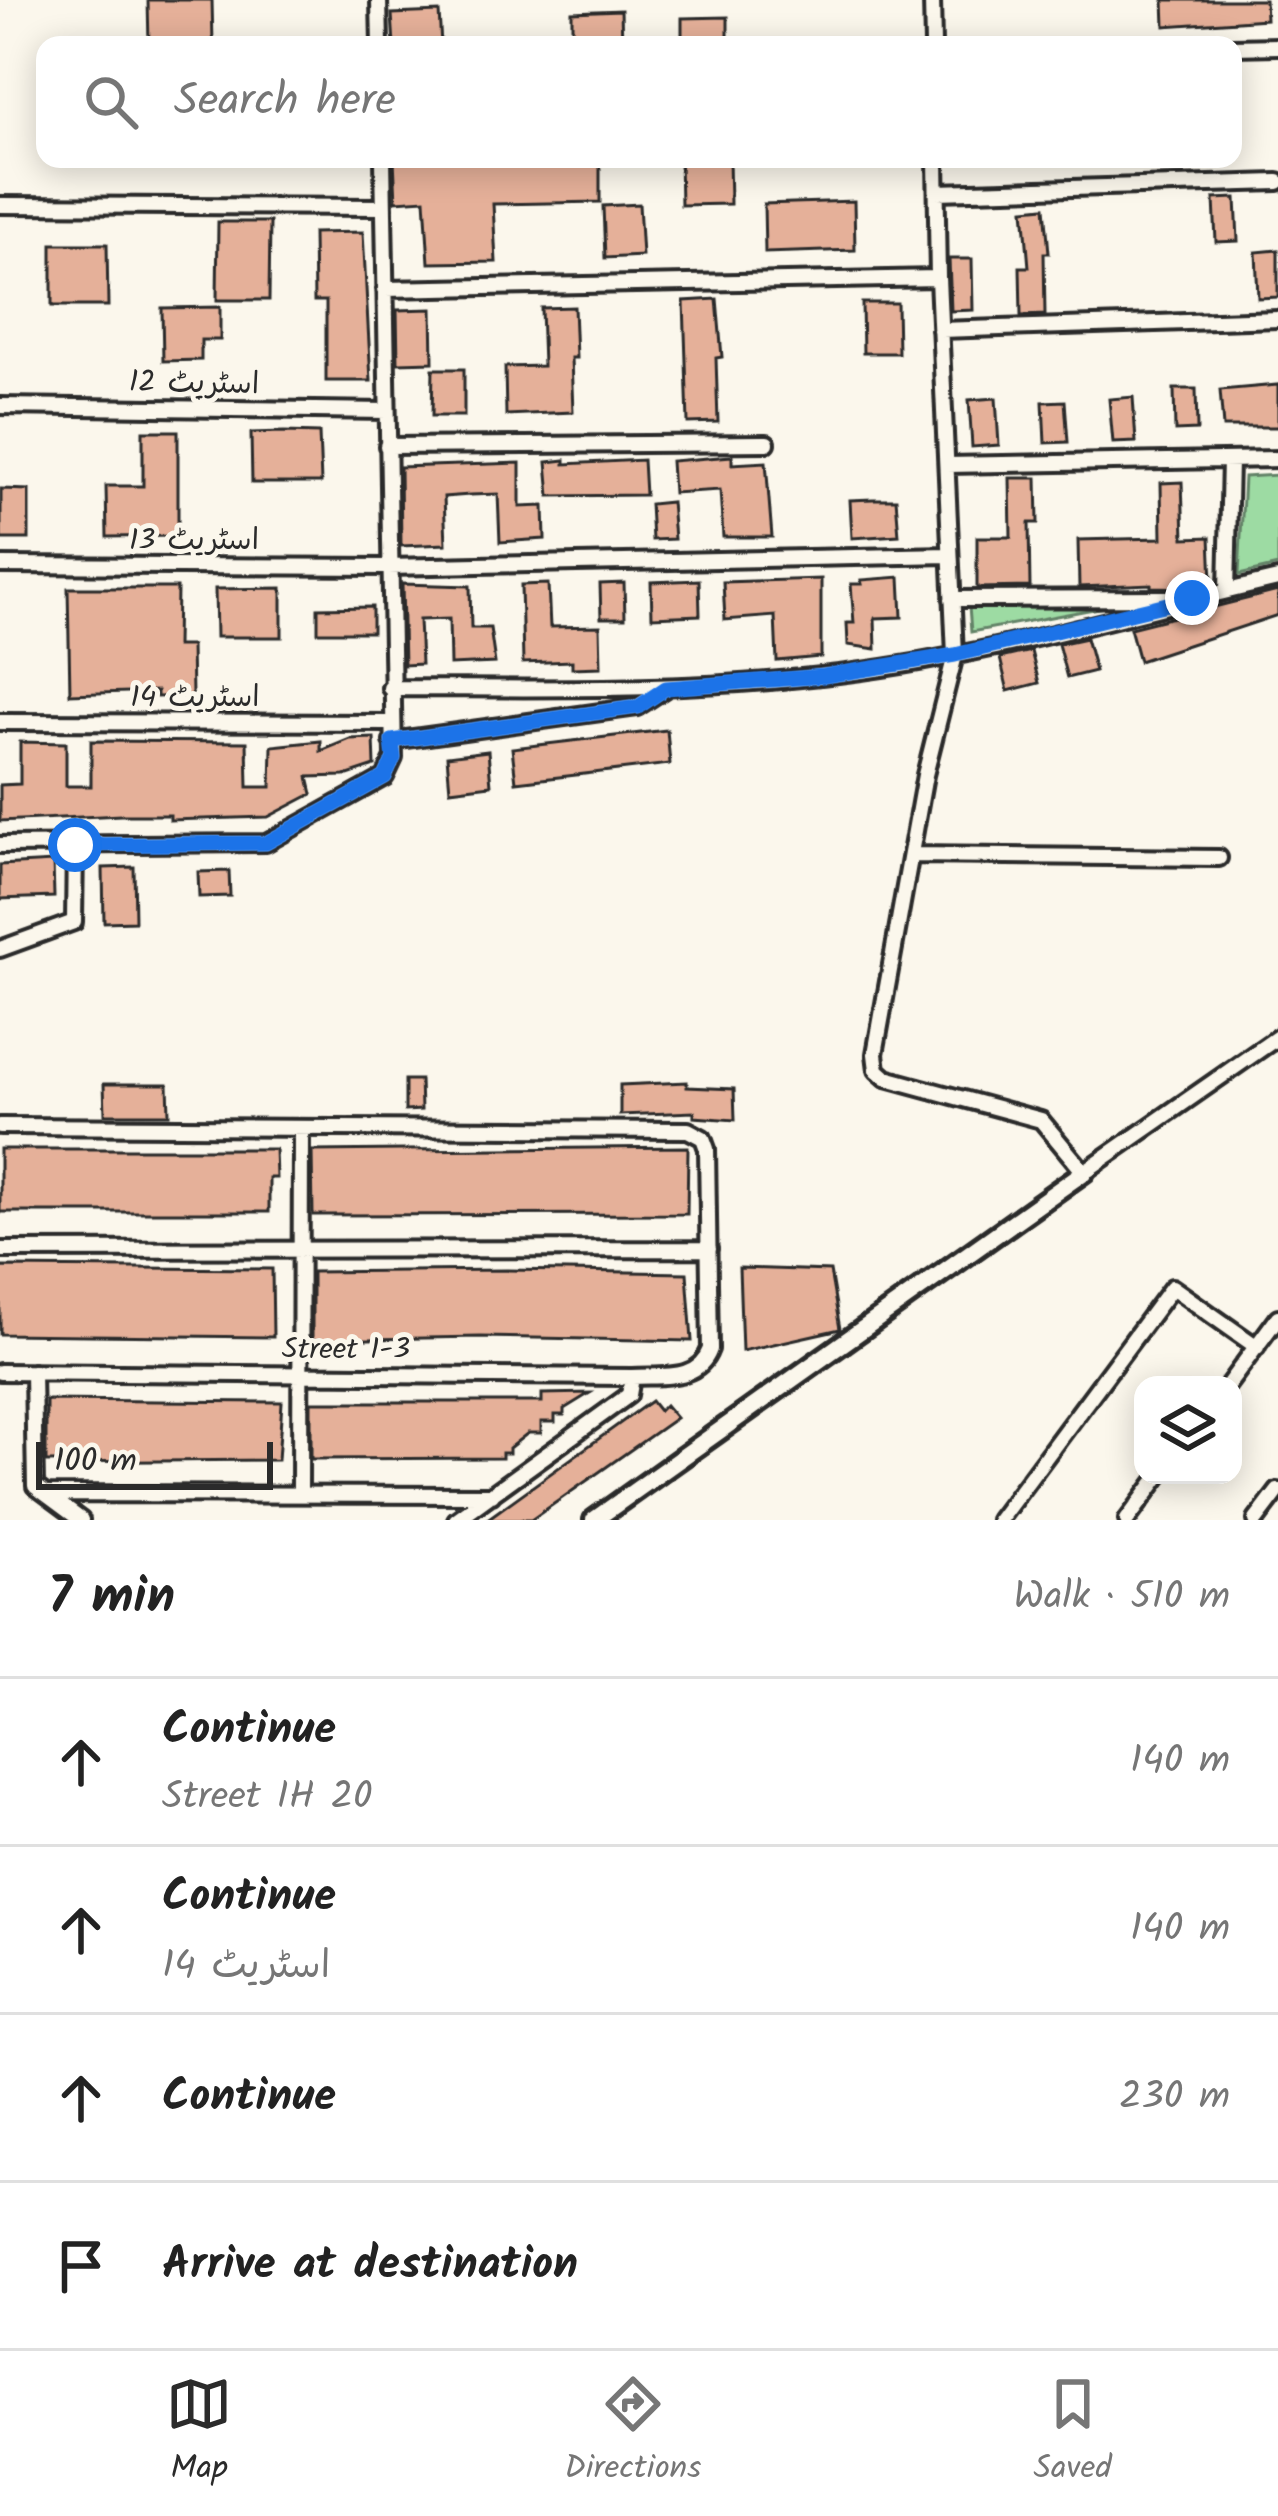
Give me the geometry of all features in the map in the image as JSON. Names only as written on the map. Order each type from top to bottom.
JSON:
[{"type":"street","points":[[379,0],[380,36]]},
{"type":"street","points":[[932,0],[934,36]]},
{"type":"street","points":[[1242,47],[1278,46]]},
{"type":"street","points":[[0,845],[266,843],[385,777],[394,758],[383,168]]},
{"type":"street","points":[[936,168],[955,655],[925,775],[875,1054],[878,1070],[886,1078],[1041,1120],[1084,1172]]},
{"type":"street","points":[[937,192],[1278,182]]},
{"type":"street","points":[[0,205],[384,207]]},
{"type":"street","points":[[385,289],[938,278]]},
{"type":"street","points":[[940,330],[1278,320]]},
{"type":"street","name":"اسٹریٹ 12","points":[[0,406],[388,411]]},
{"type":"street","points":[[387,446],[767,443]]},
{"type":"street","points":[[947,464],[1278,459]]},
{"type":"street","points":[[1227,591],[1230,460]]},
{"type":"street","name":"اسٹریٹ 13","points":[[0,565],[388,567],[949,555]]},
{"type":"street","points":[[390,688],[666,688],[824,676],[955,655],[1278,579]]},
{"type":"street","points":[[952,599],[1192,598]]},
{"type":"street","points":[[392,741],[638,707],[666,688]]},
{"type":"street","name":"اسٹریٹ 14","points":[[0,722],[391,723]]},
{"type":"street","points":[[0,949],[74,922],[75,845]]},
{"type":"street","points":[[911,855],[1220,858]]},
{"type":"street","points":[[594,1520],[1278,1037]]},
{"type":"street","points":[[0,1126],[688,1130],[703,1138],[707,1149],[709,1249],[0,1250]]},
{"type":"street","points":[[300,1492],[301,1130]]},
{"type":"street","name":"Street 1-3","points":[[0,1372],[632,1377],[692,1373],[704,1366],[710,1349],[709,1249]]},
{"type":"street","points":[[999,1520],[1172,1287],[1266,1342]]},
{"type":"street","points":[[1236,1376],[1266,1342],[1278,1317]]},
{"type":"street","points":[[33,1372],[35,1486],[81,1520]]},
{"type":"street","points":[[456,1520],[629,1395],[632,1377]]},
{"type":"street","points":[[1126,1520],[1153,1484]]},
{"type":"street","points":[[1256,1520],[1278,1491]]},
{"type":"street","points":[[49,1494],[491,1495]]},
{"type":"green space","points":[[1278,475],[1278,566],[1239,575],[1244,477]]},
{"type":"green space","points":[[1131,602],[971,632],[969,606]]},
{"type":"building","points":[[148,0],[212,0],[213,36],[149,36]]},
{"type":"building","points":[[1164,0],[1265,0],[1266,19],[1165,26]]},
{"type":"building","points":[[621,10],[622,36],[572,36],[572,12]]},
{"type":"building","points":[[439,12],[440,36],[393,36],[392,14]]},
{"type":"building","points":[[728,17],[728,36],[682,36],[682,18]]},
{"type":"building","points":[[394,168],[600,168],[600,202],[493,204],[496,262],[429,263],[425,199],[396,201]]},
{"type":"building","points":[[680,168],[729,168],[730,204],[681,205]]},
{"type":"building","points":[[1236,198],[1238,241],[1216,242],[1214,199]]},
{"type":"building","points":[[854,201],[855,250],[765,253],[764,204]]},
{"type":"building","points":[[639,204],[642,256],[605,258],[603,206]]},
{"type":"building","points":[[1045,207],[1049,253],[1044,253],[1045,315],[1021,316],[1020,267],[1029,267],[1024,209]]},
{"type":"building","points":[[218,222],[270,222],[269,300],[217,300]]},
{"type":"building","points":[[363,232],[371,381],[326,381],[326,301],[314,301],[313,233]]},
{"type":"building","points":[[52,244],[107,244],[108,306],[52,306]]},
{"type":"building","points":[[1278,250],[1278,297],[1258,298],[1256,252]]},
{"type":"building","points":[[949,259],[972,259],[973,310],[951,311]]},
{"type":"building","points":[[717,299],[722,357],[716,358],[718,422],[688,423],[684,301]]},
{"type":"building","points":[[862,303],[897,303],[898,353],[863,353]]},
{"type":"building","points":[[220,307],[220,340],[201,340],[201,360],[163,361],[162,308]]},
{"type":"building","points":[[574,307],[573,412],[506,415],[505,367],[543,366],[541,308]]},
{"type":"building","points":[[432,309],[433,362],[398,363],[397,310]]},
{"type":"building","points":[[433,369],[464,369],[464,416],[432,416]]},
{"type":"building","points":[[1278,385],[1278,427],[1223,427],[1220,390]]},
{"type":"building","points":[[1174,389],[1196,389],[1197,430],[1175,431]]},
{"type":"building","points":[[1133,397],[1136,442],[1113,443],[1109,399]]},
{"type":"building","points":[[996,398],[999,445],[972,447],[969,400]]},
{"type":"building","points":[[1065,401],[1068,442],[1045,443],[1043,402]]},
{"type":"building","points":[[143,431],[178,431],[178,536],[107,537],[106,486],[143,486]]},
{"type":"building","points":[[251,433],[319,433],[321,483],[252,483]]},
{"type":"building","points":[[732,456],[732,464],[766,462],[772,537],[723,537],[720,490],[673,493],[671,461]]},
{"type":"building","points":[[565,460],[565,464],[643,460],[645,495],[550,496],[547,462]]},
{"type":"building","points":[[520,463],[520,507],[544,506],[545,539],[500,542],[498,494],[470,495],[444,497],[446,544],[401,546],[400,467]]},
{"type":"building","points":[[1010,478],[1037,478],[1038,523],[1029,523],[1030,587],[977,588],[977,537],[1011,537]]},
{"type":"building","points":[[1182,482],[1184,538],[1210,537],[1212,583],[1190,588],[1151,584],[1079,587],[1078,540],[1162,538],[1161,483]]},
{"type":"building","points":[[1,489],[29,490],[29,539],[1,539]]},
{"type":"building","points":[[896,499],[899,535],[852,538],[850,500]]},
{"type":"building","points":[[671,502],[674,539],[652,540],[650,504]]},
{"type":"building","points":[[900,577],[902,617],[875,618],[876,649],[848,645],[847,623],[854,623],[851,584]]},
{"type":"building","points":[[821,579],[821,657],[777,661],[775,616],[725,620],[723,582]]},
{"type":"building","points":[[699,580],[700,615],[652,617],[651,582]]},
{"type":"building","points":[[624,583],[625,618],[601,618],[600,584]]},
{"type":"building","points":[[402,584],[470,586],[471,628],[490,628],[495,663],[450,665],[449,619],[419,620],[421,664],[404,665]]},
{"type":"building","points":[[548,584],[550,627],[600,626],[601,667],[572,668],[572,661],[523,663],[521,585]]},
{"type":"building","points":[[68,588],[177,588],[176,646],[191,646],[192,696],[157,697],[157,691],[70,694]]},
{"type":"building","points":[[282,588],[282,637],[216,637],[215,589]]},
{"type":"building","points":[[1278,591],[1278,615],[1139,661],[1130,628]]},
{"type":"building","points":[[372,607],[372,632],[318,632],[318,608]]},
{"type":"building","points":[[1086,638],[1095,671],[1067,678],[1058,644]]},
{"type":"building","points":[[1031,651],[1039,683],[1008,691],[1000,658]]},
{"type":"building","points":[[667,730],[670,764],[516,782],[512,748]]},
{"type":"building","points":[[374,738],[375,766],[345,776],[308,777],[312,794],[268,817],[170,820],[170,815],[121,815],[0,821],[0,785],[20,784],[20,742],[66,743],[66,786],[91,786],[91,741],[247,742],[248,787],[271,787],[272,746],[321,741],[321,751],[350,739]]},
{"type":"building","points":[[488,751],[491,785],[450,790],[447,756]]},
{"type":"building","points":[[53,862],[54,897],[0,899],[0,865]]},
{"type":"building","points":[[134,867],[135,921],[104,922],[103,868]]},
{"type":"building","points":[[229,871],[230,896],[199,897],[198,872]]},
{"type":"building","points":[[405,1080],[420,1080],[421,1110],[405,1111]]},
{"type":"building","points":[[687,1082],[687,1087],[734,1089],[735,1120],[694,1117],[694,1112],[620,1115],[620,1085]]},
{"type":"building","points":[[104,1084],[168,1084],[169,1114],[105,1114]]},
{"type":"building","points":[[688,1147],[687,1214],[313,1215],[312,1151]]},
{"type":"building","points":[[0,1149],[275,1149],[276,1178],[269,1178],[269,1212],[0,1212]]},
{"type":"building","points":[[0,1267],[272,1269],[273,1337],[0,1334]]},
{"type":"building","points":[[739,1268],[830,1271],[840,1329],[742,1351]]},
{"type":"building","points":[[312,1272],[687,1273],[692,1341],[312,1340]]},
{"type":"building","points":[[590,1393],[564,1409],[564,1415],[555,1415],[555,1422],[541,1422],[541,1433],[528,1433],[509,1453],[502,1453],[502,1458],[311,1459],[311,1402],[542,1402],[542,1394]]},
{"type":"building","points":[[46,1400],[282,1402],[278,1460],[46,1462]]},
{"type":"building","points":[[651,1401],[659,1411],[665,1405],[676,1418],[531,1520],[486,1520]]},
{"type":"route","points":[[75,845],[266,843],[385,777],[394,758],[392,741],[638,707],[666,688],[824,676],[955,655],[1192,598]]}]
